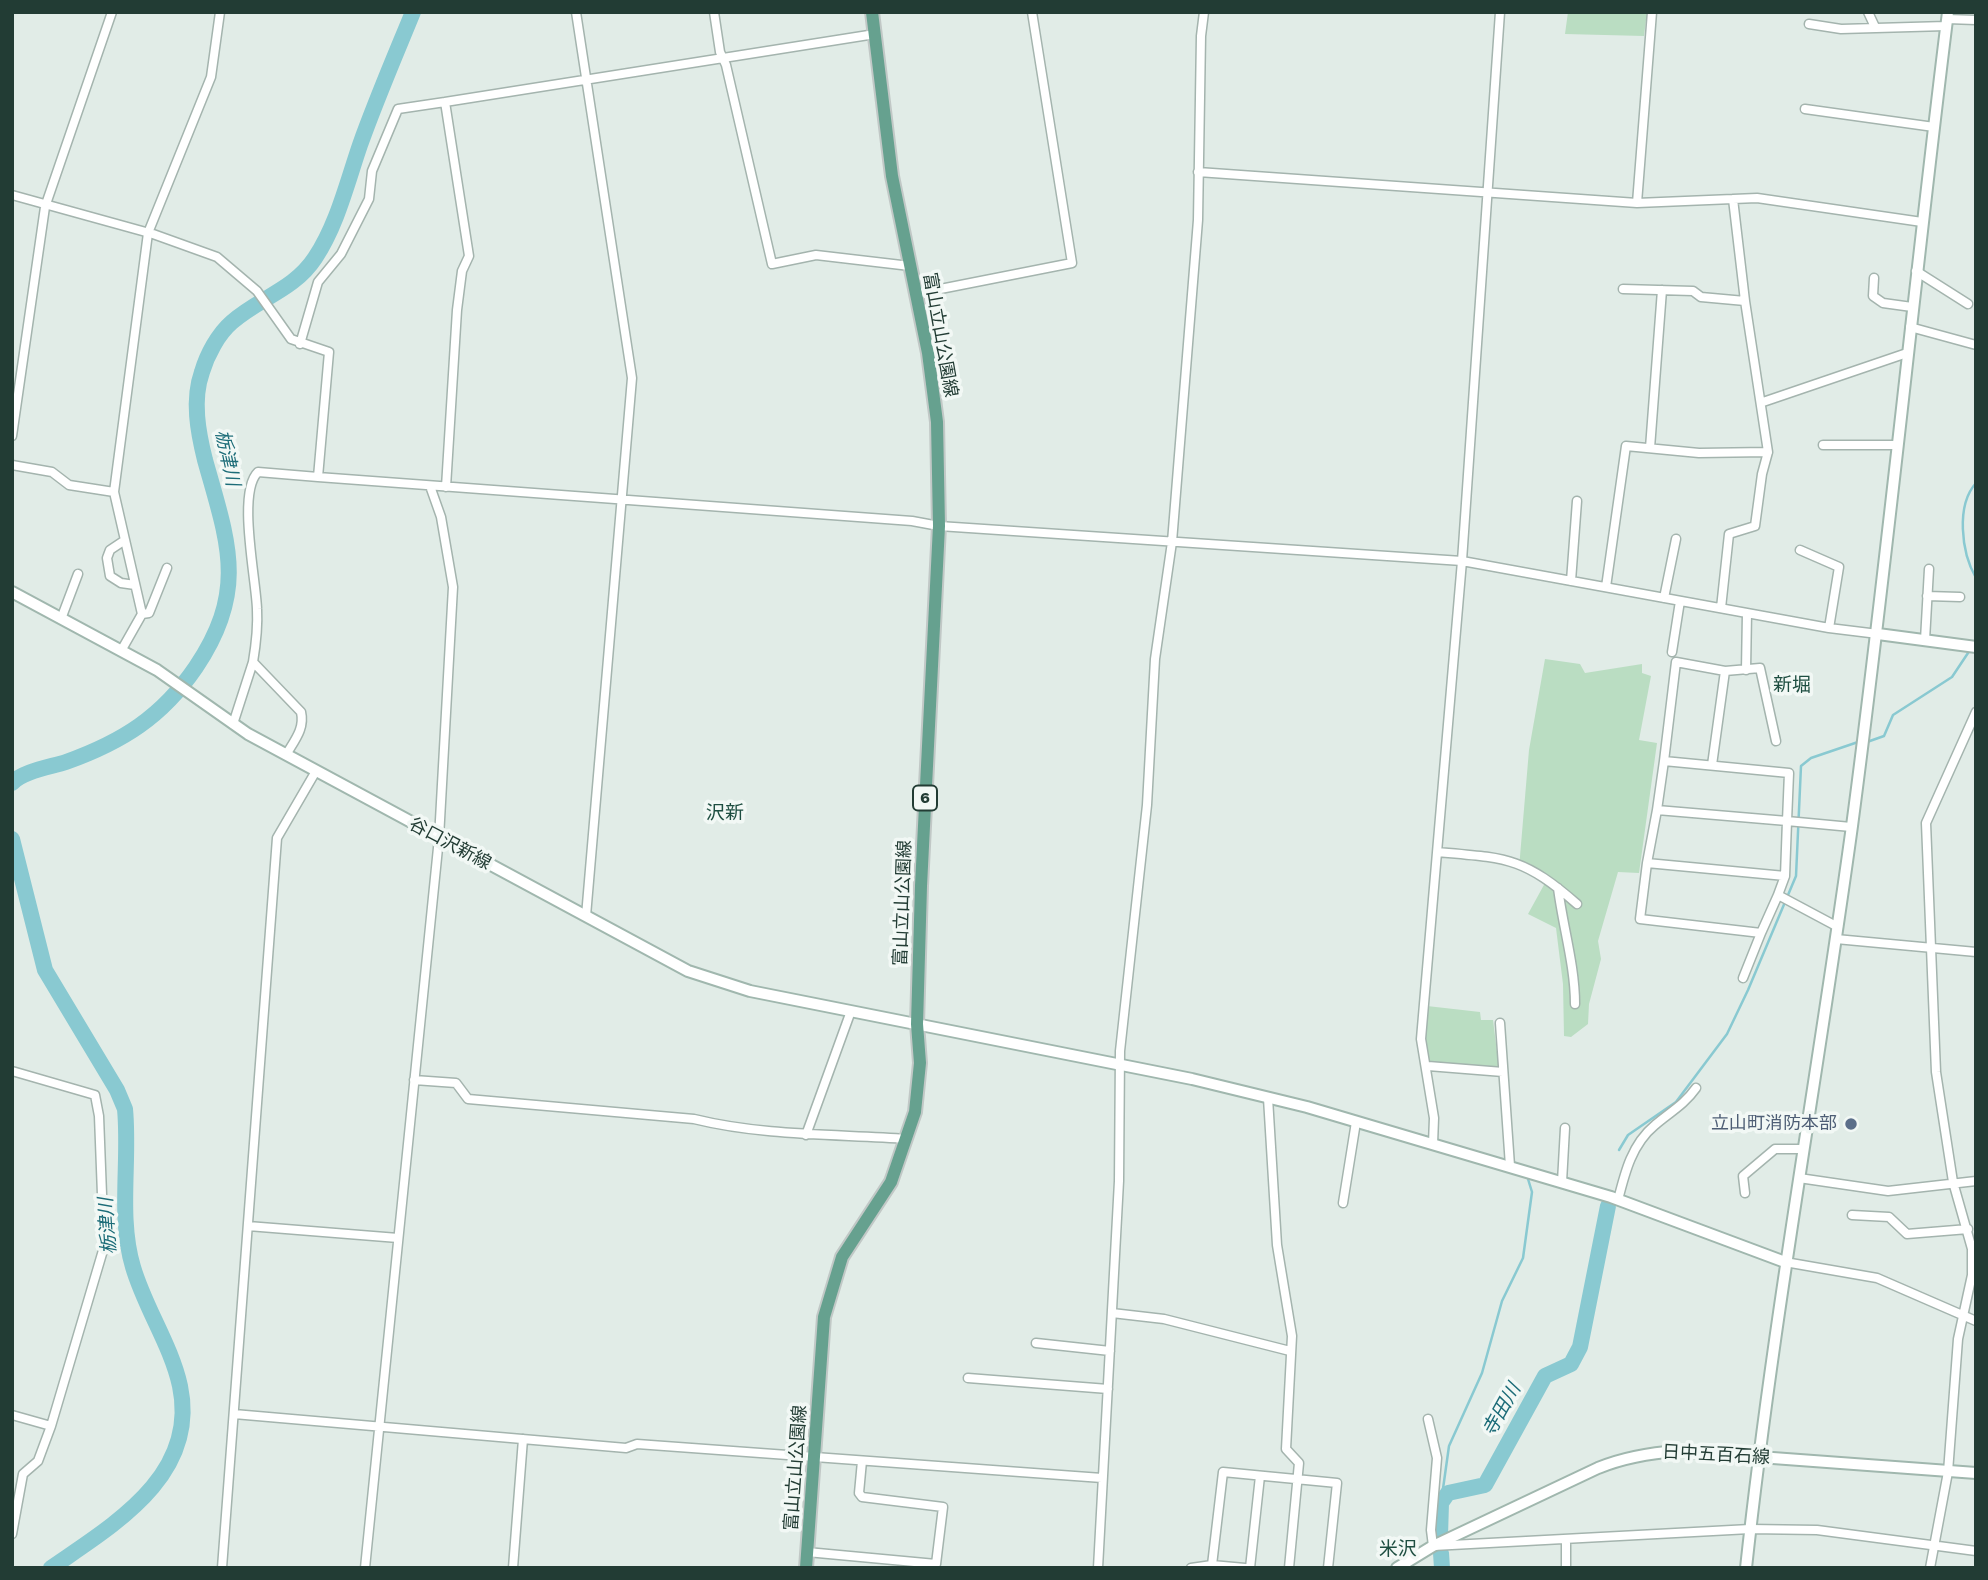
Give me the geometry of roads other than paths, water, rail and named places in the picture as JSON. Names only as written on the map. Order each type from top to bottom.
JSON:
[{"type":"main road","name":"富山立山公園線","points":[[806,1568],[824,1317],[842,1257],[891,1182],[907,1139],[918,1093],[920,886],[939,526],[937,422],[928,353],[892,176],[872,12]]},
{"type":"street","points":[[12,436],[16,380],[45,206],[112,12]]},
{"type":"street","points":[[121,651],[142,614],[114,492],[148,233],[211,77],[220,12]]},
{"type":"street","points":[[576,12],[632,378],[586,916]]},
{"type":"street","points":[[714,12],[722,58],[772,264],[816,255],[910,266]]},
{"type":"street","points":[[915,294],[1072,262],[1032,12]]},
{"type":"street","points":[[1098,1568],[1119,1181],[1120,1065],[1148,794],[1155,659],[1172,542],[1198,220],[1201,36],[1205,12]]},
{"type":"street","points":[[1433,1144],[1434,1118],[1428,1066],[1421,1039],[1462,561],[1500,12]]},
{"type":"street","points":[[1637,203],[1652,12]]},
{"type":"street","points":[[1868,12],[1875,27]]},
{"type":"street","points":[[1746,1568],[1785,1262],[1838,927],[1878,634],[1916,271],[1947,19]]},
{"type":"street","points":[[1809,24],[1841,30],[1947,19],[1976,20]]},
{"type":"street","points":[[300,344],[318,282],[341,254],[369,199],[372,171],[398,109],[876,34]]},
{"type":"street","points":[[445,102],[469,256],[462,271],[457,310],[446,487]]},
{"type":"street","points":[[1805,109],[1934,127]]},
{"type":"street","points":[[1198,172],[1637,203],[1757,198],[1922,222]]},
{"type":"street","points":[[12,195],[148,233],[217,257],[257,291],[291,339],[328,352],[318,477]]},
{"type":"street","points":[[1721,608],[1729,534],[1755,526],[1762,474],[1768,452],[1733,199]]},
{"type":"street","points":[[1916,271],[1968,304]]},
{"type":"street","points":[[1874,278],[1873,296],[1883,303],[1912,307]]},
{"type":"street","points":[[1623,289],[1693,291],[1701,297],[1745,301]]},
{"type":"street","points":[[1650,448],[1662,290]]},
{"type":"street","points":[[1910,327],[1976,345]]},
{"type":"street","points":[[1763,402],[1907,353]]},
{"type":"street","points":[[1823,445],[1897,445]]},
{"type":"street","points":[[1606,587],[1626,446],[1699,453],[1768,452]]},
{"type":"street","points":[[12,465],[52,472],[69,485],[114,492]]},
{"type":"street","points":[[233,724],[253,662],[257,608],[248,499],[251,479],[258,472],[912,521],[939,526],[1462,561],[1829,628],[1976,647]]},
{"type":"street","points":[[365,1568],[439,838],[453,587],[441,517],[430,486]]},
{"type":"street","points":[[1572,581],[1577,501]]},
{"type":"street","points":[[1664,598],[1676,539]]},
{"type":"street","points":[[125,540],[110,550],[108,569],[110,576],[121,583],[135,585]]},
{"type":"street","points":[[1800,550],[1839,567],[1829,628]]},
{"type":"street","points":[[142,614],[149,613],[167,568]]},
{"type":"street","points":[[1925,640],[1929,569]]},
{"type":"street","points":[[61,618],[78,574]]},
{"type":"street","name":"谷口沢新線","points":[[12,592],[157,670],[233,724],[286,755],[688,971],[718,982],[1268,1098],[1562,1182],[1785,1262]]},
{"type":"street","points":[[1927,596],[1960,597]]},
{"type":"street","points":[[1672,652],[1680,601]]},
{"type":"street","points":[[1746,670],[1747,613]]},
{"type":"street","points":[[253,662],[301,712],[303,721],[300,732],[286,755]]},
{"type":"street","points":[[1760,933],[1640,919],[1676,662],[1725,671],[1760,668],[1776,741]]},
{"type":"street","points":[[1712,765],[1725,671]]},
{"type":"street","points":[[1930,1568],[1948,1472],[1958,1339],[1965,1317],[1972,1275],[1972,1249],[1953,1182],[1936,1072],[1928,948],[1926,823],[1976,712]]},
{"type":"street","points":[[1664,761],[1789,773],[1785,876],[1743,978]]},
{"type":"street","points":[[222,1568],[277,838],[316,771]]},
{"type":"street","points":[[1657,810],[1851,827]]},
{"type":"street","points":[[1438,852],[1503,857],[1545,877],[1577,904]]},
{"type":"street","points":[[1647,863],[1785,876]]},
{"type":"street","points":[[1559,888],[1563,929],[1576,983],[1575,1004]]},
{"type":"street","points":[[1778,895],[1838,927]]},
{"type":"street","points":[[1836,939],[1976,952]]},
{"type":"street","points":[[806,1135],[851,1011]]},
{"type":"street","points":[[1500,1023],[1510,1166]]},
{"type":"street","points":[[1428,1066],[1503,1072]]},
{"type":"street","points":[[12,1071],[88,1091],[94,1095],[99,1106],[104,1247],[51,1426],[38,1461],[23,1474],[12,1534]]},
{"type":"street","points":[[414,1080],[456,1083],[468,1100],[694,1119],[720,1125],[806,1135],[907,1139]]},
{"type":"street","points":[[1618,1200],[1635,1147],[1654,1125],[1684,1105],[1696,1088]]},
{"type":"street","points":[[1268,1098],[1277,1245],[1292,1336],[1286,1449],[1299,1463],[1289,1568]]},
{"type":"street","points":[[1343,1203],[1356,1122]]},
{"type":"street","points":[[1562,1182],[1565,1129]]},
{"type":"street","points":[[1745,1193],[1743,1176],[1774,1149],[1804,1149]]},
{"type":"street","points":[[1799,1178],[1888,1191],[1976,1181]]},
{"type":"street","points":[[1852,1215],[1889,1217],[1907,1234],[1968,1229]]},
{"type":"street","points":[[248,1226],[398,1237]]},
{"type":"street","points":[[1785,1262],[1877,1278],[1976,1321]]},
{"type":"street","points":[[1112,1313],[1164,1319],[1290,1351]]},
{"type":"street","points":[[1036,1343],[1110,1351]]},
{"type":"street","points":[[968,1378],[1108,1389]]},
{"type":"street","points":[[234,1414],[523,1439],[1102,1478]]},
{"type":"street","points":[[12,1415],[51,1426]]},
{"type":"street","points":[[1428,1419],[1437,1458],[1431,1530],[1433,1546],[1750,1529],[1817,1530],[1976,1551]]},
{"type":"street","points":[[513,1568],[523,1439]]},
{"type":"street","name":"日中五百石線","points":[[1397,1568],[1433,1546],[1621,1458],[1678,1451],[1976,1473]]},
{"type":"street","points":[[807,1552],[936,1564],[943,1507],[862,1497],[859,1493],[862,1461]]},
{"type":"street","points":[[1212,1564],[1223,1472],[1337,1483],[1328,1568]]},
{"type":"street","points":[[1250,1568],[1260,1476]]},
{"type":"street","points":[[1566,1540],[1566,1568]]},
{"type":"street","points":[[1191,1568],[1212,1564],[1245,1568]]},
{"type":"waterway","name":"栃津川","points":[[12,783],[30,772],[66,762],[105,746],[139,726],[155,714],[183,685],[212,639],[223,614],[229,565],[221,516],[198,427],[197,394],[202,372],[222,332],[242,314],[297,278],[307,269],[323,245],[413,12]]},
{"type":"waterway","points":[[1976,483],[1965,503],[1963,516],[1964,542],[1976,578]]},
{"type":"waterway","points":[[1867,742],[1884,736],[1893,715],[1952,677],[1970,650]]},
{"type":"waterway","points":[[1619,1150],[1628,1135],[1676,1102],[1727,1034],[1748,990],[1796,876],[1801,766],[1811,758],[1861,741]]},
{"type":"waterway","name":"栃津川","points":[[12,839],[45,970],[117,1090],[125,1109],[125,1209],[129,1248],[138,1282],[176,1371],[182,1418],[177,1446],[164,1472],[146,1495],[100,1534],[51,1568]]},
{"type":"waterway","points":[[1441,1503],[1449,1446],[1482,1373],[1502,1301],[1523,1258],[1532,1192],[1528,1179]]},
{"type":"waterway","name":"寺田川","points":[[1440,1536],[1441,1503],[1448,1493],[1485,1485],[1545,1376],[1571,1364],[1580,1347],[1608,1206]]},
{"type":"waterway","name":"寺田川","points":[[1441,1553],[1442,1568]]},
{"type":"place","name":"立山町消防本部","points":[[1851,1124]]},
{"type":"district","name":"新堀","points":[[1792,685]]},
{"type":"district","name":"沢新","points":[[725,813]]},
{"type":"district","name":"米沢","points":[[1398,1549]]}]
